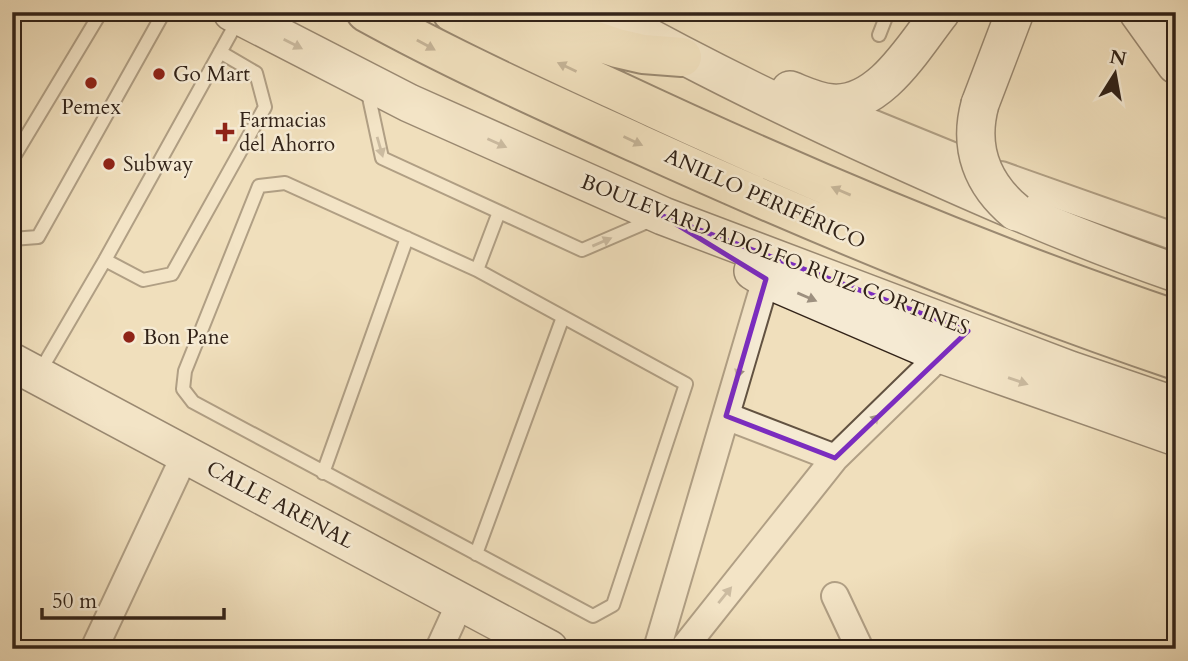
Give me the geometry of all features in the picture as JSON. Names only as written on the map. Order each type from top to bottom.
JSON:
[{"type":"highway","name":"ANILLO PERIFÉRICO","points":[[366,12],[438,52],[684,164],[891,254],[1082,328],[1176,360]]},
{"type":"highway","name":"ANILLO PERIFÉRICO","points":[[452,12],[691,126],[904,218],[1176,320]]},
{"type":"highway","points":[[509,12],[617,48],[643,54],[682,57]]},
{"type":"main road","points":[[603,12],[720,76],[921,169],[1016,212],[1176,273]]},
{"type":"main road","points":[[720,76],[783,88],[821,102],[847,103],[860,100],[877,89],[941,12]]},
{"type":"main road","points":[[1016,12],[980,104],[975,133],[978,161],[993,190],[1016,212]]},
{"type":"main road","points":[[1138,12],[1176,65]]},
{"type":"main road","name":"BOULEVARD ADOLFO RUIZ CORTINES","points":[[236,14],[408,103],[663,216],[1070,370],[1176,406]]},
{"type":"main road","points":[[663,216],[766,279],[940,354],[1176,437]]},
{"type":"main road","name":"CALLE ARENAL","points":[[25,369],[548,649]]},
{"type":"street","points":[[821,102],[960,159]]},
{"type":"street","points":[[1001,175],[1176,237]]},
{"type":"street","points":[[657,649],[766,279]]},
{"type":"street","points":[[683,649],[835,458],[940,354],[968,331]]},
{"type":"street","points":[[726,416],[835,458]]},
{"type":"street","points":[[94,649],[185,455]]},
{"type":"street","points":[[835,596],[860,649]]},
{"type":"street","points":[[439,649],[461,601]]},
{"type":"lane","points":[[12,160],[101,12]]},
{"type":"lane","points":[[12,239],[38,237],[164,12]]},
{"type":"lane","points":[[879,35],[888,12]]},
{"type":"lane","points":[[25,369],[105,260],[220,52],[236,14]]},
{"type":"lane","points":[[105,260],[143,280],[172,274],[265,107],[256,73],[220,52]]},
{"type":"lane","points":[[365,81],[382,158],[582,250],[663,216]]},
{"type":"lane","points":[[285,183],[407,238],[477,270],[686,384],[613,605],[593,616],[193,402],[183,388],[185,371],[259,186],[285,183]]},
{"type":"lane","points":[[477,270],[499,212]]},
{"type":"lane","points":[[323,473],[407,238]]},
{"type":"lane","points":[[476,554],[563,317]]},
{"type":"highlighted area","points":[[663,216],[968,331],[835,458],[726,416],[766,279]]},
{"type":"tram line","points":[[1167,12],[1176,23]]},
{"type":"place","name":"Go Mart","points":[[159,74]]},
{"type":"place","name":"Pemex","points":[[91,83]]},
{"type":"place","name":"Farmacias del Ahorro","points":[[225,132]]},
{"type":"place","name":"Subway","points":[[109,164]]},
{"type":"place","name":"Bon Pane","points":[[129,337]]}]
